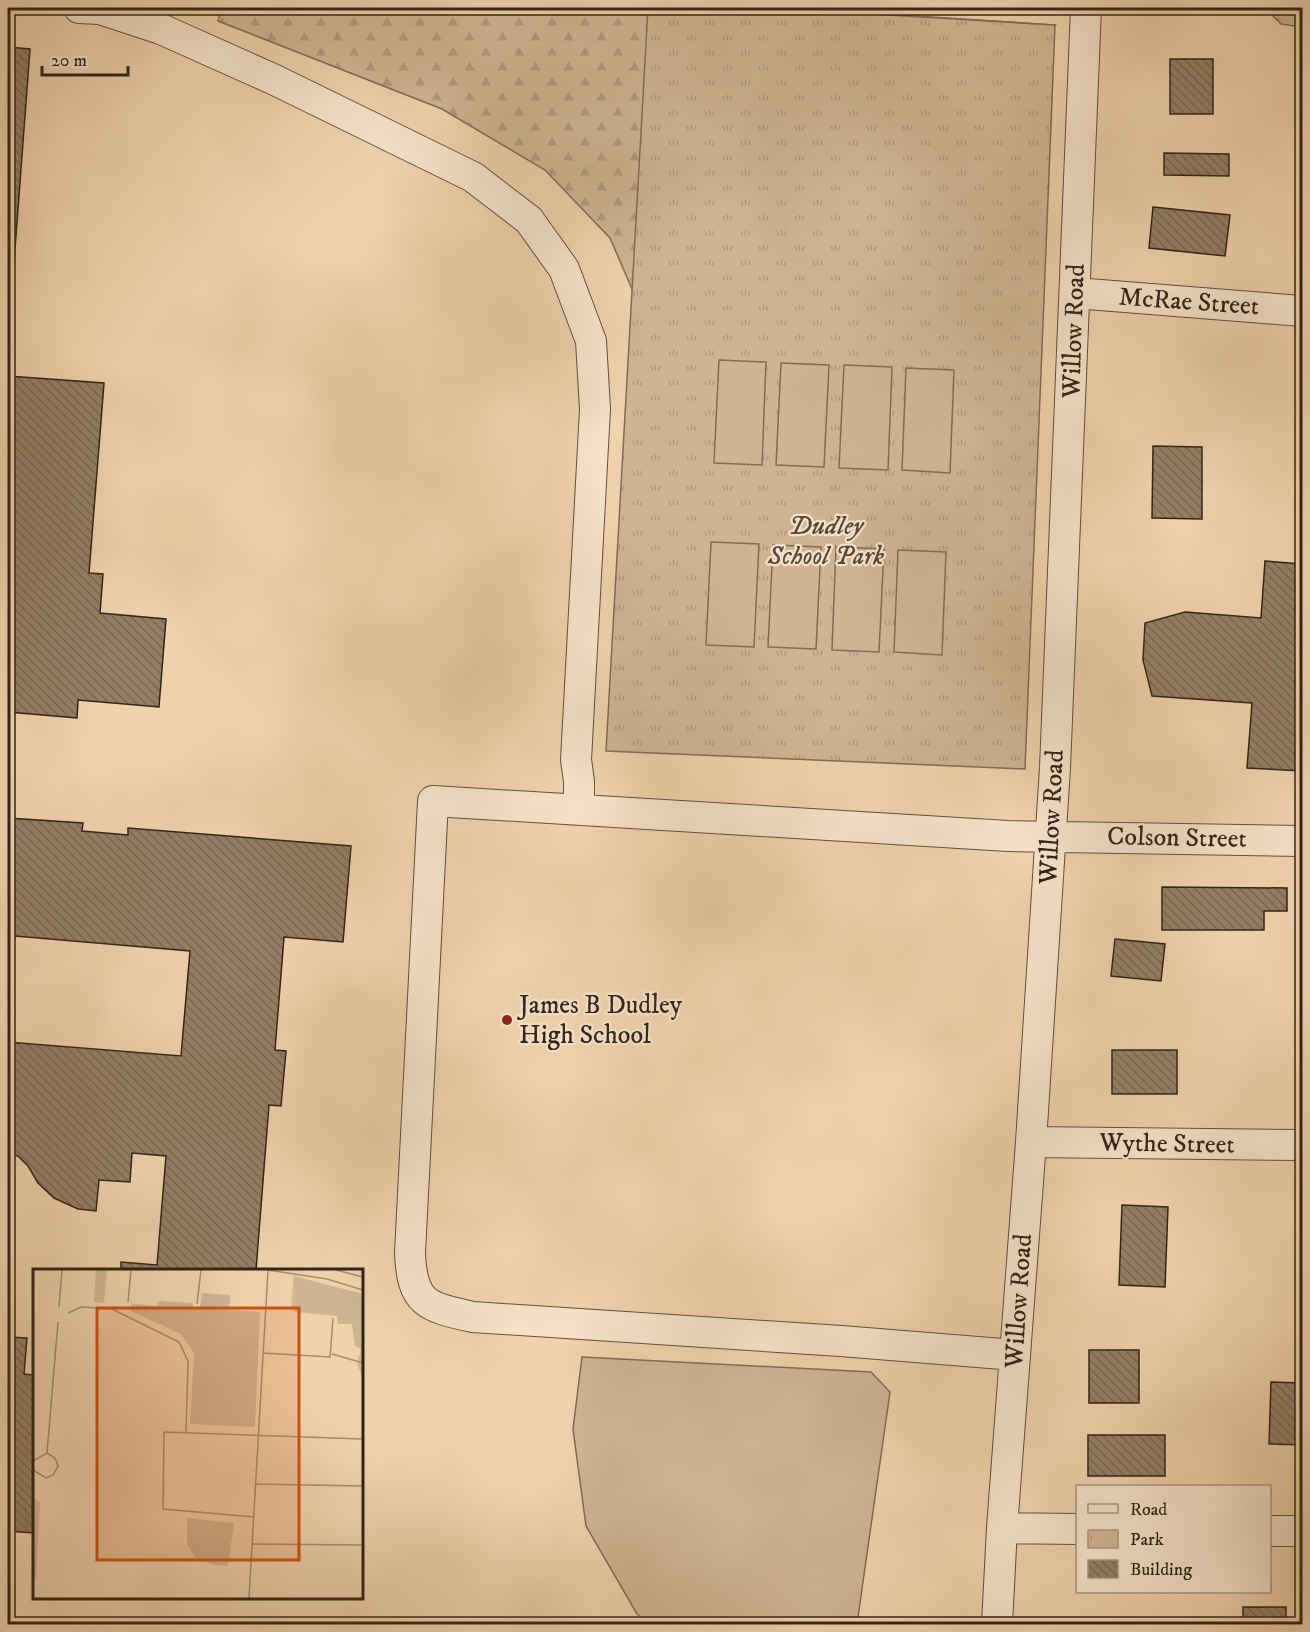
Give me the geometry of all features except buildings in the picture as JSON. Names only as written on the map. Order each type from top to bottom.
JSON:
[{"type":"street","points":[[79,8],[99,9],[161,29],[275,80],[473,177],[529,220],[564,269],[591,341],[595,409],[577,748],[579,809]]},
{"type":"street","name":"Willow Road","points":[[997,1624],[1052,837],[1086,8]]},
{"type":"street","name":"McRae Street","points":[[1075,293],[1302,311]]},
{"type":"street","name":"Colson Street","points":[[1015,1355],[473,1317],[443,1310],[428,1303],[417,1292],[411,1274],[410,1253],[433,801],[1008,836],[1302,841]]},
{"type":"street","name":"Wythe Street","points":[[1031,1142],[1302,1146]]},
{"type":"street","points":[[1002,1528],[1076,1529]]},
{"type":"street","points":[[1271,1531],[1302,1531]]},
{"type":"green space","points":[[221,8],[853,8],[853,12],[1055,25],[632,289],[610,238],[545,170],[442,109],[218,21]]},
{"type":"green space","name":"Dudley School Park","points":[[648,8],[770,8],[1055,25],[1025,769],[606,751]]},
{"type":"green space","points":[[1265,8],[1302,8],[1302,27],[1281,24]]},
{"type":"green space","points":[[719,360],[766,362],[762,465],[714,463]]},
{"type":"green space","points":[[781,363],[829,365],[824,467],[776,465]]},
{"type":"green space","points":[[844,365],[892,367],[888,470],[839,468]]},
{"type":"green space","points":[[906,368],[954,370],[950,473],[902,470]]},
{"type":"green space","points":[[711,542],[759,544],[754,647],[706,645]]},
{"type":"green space","points":[[773,545],[821,547],[816,649],[768,647]]},
{"type":"green space","points":[[836,547],[884,549],[879,652],[832,650]]},
{"type":"green space","points":[[898,550],[946,552],[942,655],[894,652]]},
{"type":"green space","points":[[582,1357],[871,1372],[890,1392],[857,1624],[652,1624],[637,1614],[586,1526],[573,1429]]},
{"type":"place","name":"James B Dudley High School","points":[[507,1020]]}]
